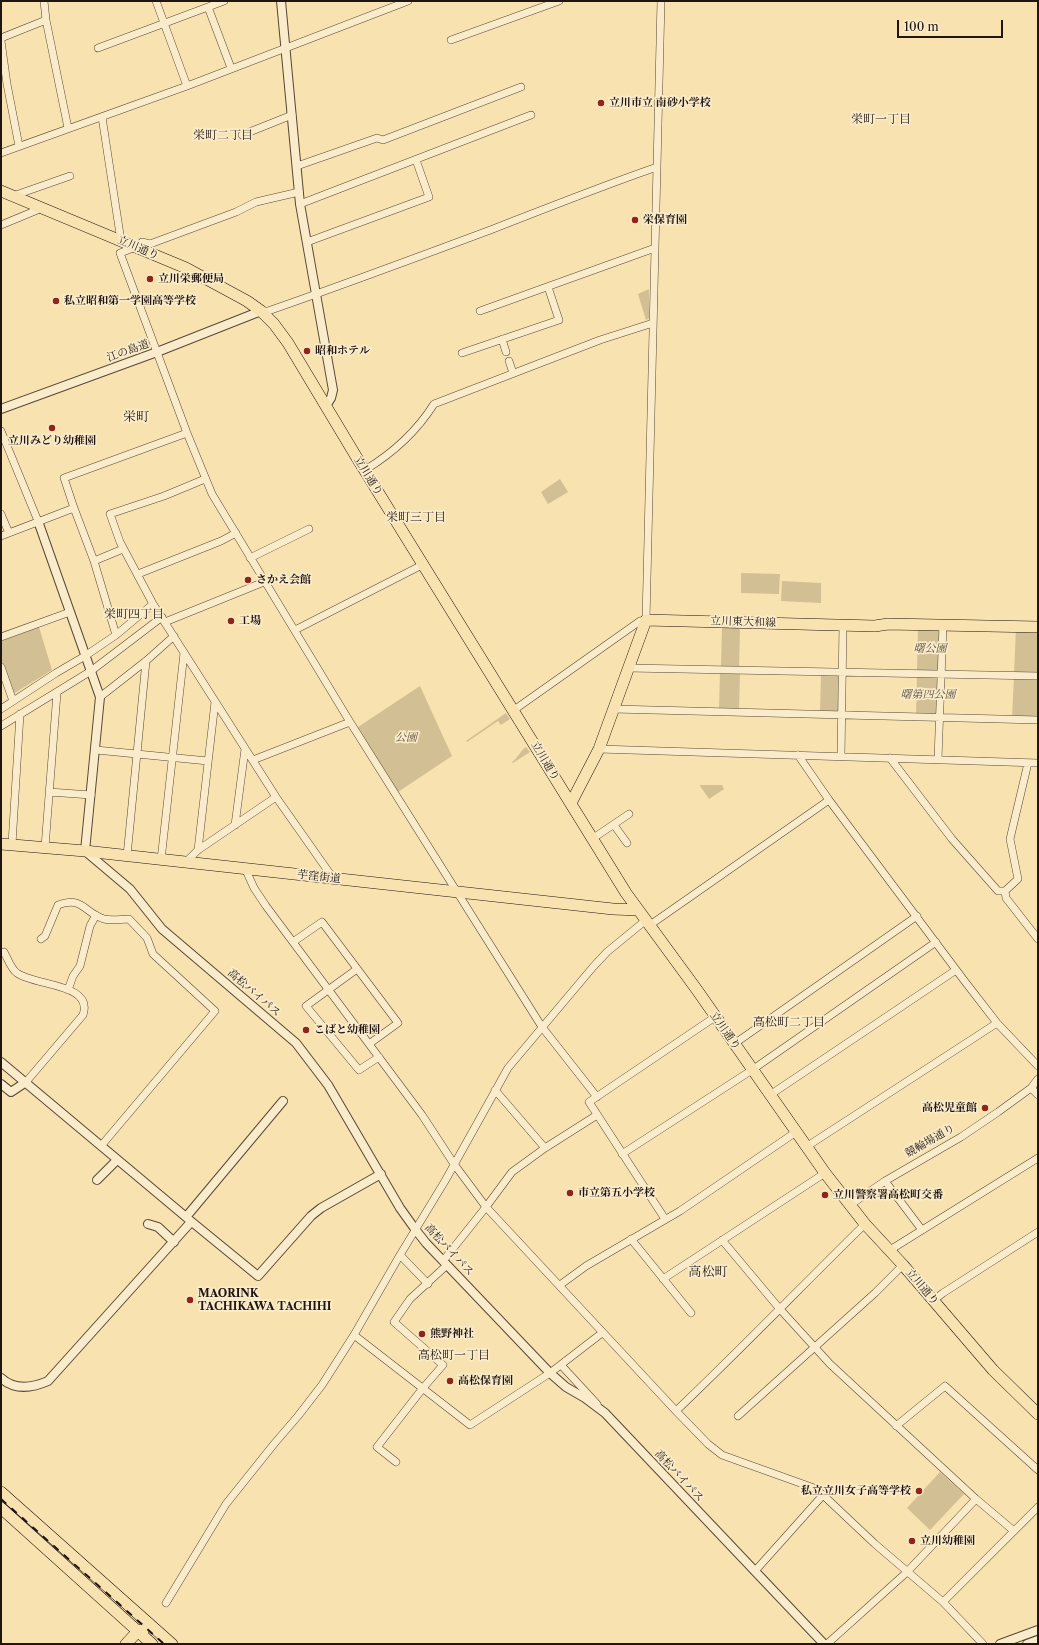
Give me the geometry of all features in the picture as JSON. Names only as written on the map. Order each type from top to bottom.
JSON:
[{"type":"main road","name":"立川通り","points":[[1,191],[213,281],[261,311],[288,343],[571,803],[592,840],[638,910],[648,922],[824,1173],[865,1224],[934,1300],[993,1370],[1038,1414]]},
{"type":"main road","name":"立川東大和線","points":[[646,620],[875,626],[888,624],[943,624],[1038,627]]},
{"type":"main road","points":[[571,803],[599,750],[646,620]]},
{"type":"main road","name":"芋窪街道","points":[[7,844],[245,868],[613,909],[638,910]]},
{"type":"main road","points":[[1,1492],[172,1644]]},
{"type":"main road","points":[[1,1508],[138,1631],[147,1642]]},
{"type":"main road","points":[[126,1644],[138,1631],[152,1626]]},
{"type":"main road","points":[[147,1642],[152,1626]]},
{"type":"street","points":[[44,1],[46,20],[68,128]]},
{"type":"street","points":[[156,1],[188,86]]},
{"type":"street","points":[[98,48],[224,1]]},
{"type":"street","points":[[281,1],[300,204],[333,390],[331,398],[326,406]]},
{"type":"street","points":[[1,153],[188,86],[231,68],[408,1]]},
{"type":"street","points":[[451,40],[559,1]]},
{"type":"street","points":[[514,710],[640,622],[646,620],[661,1]]},
{"type":"street","points":[[208,7],[231,68]]},
{"type":"street","points":[[19,146],[8,91],[1,39],[46,20]]},
{"type":"street","points":[[297,166],[377,138],[383,140],[521,87]]},
{"type":"street","points":[[242,135],[292,115]]},
{"type":"street","points":[[300,204],[531,115]]},
{"type":"street","points":[[102,117],[121,241]]},
{"type":"street","points":[[307,242],[429,197],[416,160]]},
{"type":"street","points":[[261,311],[268,311],[316,294],[606,184],[657,167]]},
{"type":"street","points":[[13,196],[70,176]]},
{"type":"street","points":[[299,192],[256,202],[236,212],[150,244],[142,242],[138,248],[120,253],[187,433],[212,494],[350,722],[542,1027],[597,1096]]},
{"type":"street","points":[[1,225],[42,208]]},
{"type":"street","points":[[480,311],[655,248]]},
{"type":"street","points":[[462,353],[559,320],[548,287]]},
{"type":"street","name":"江の島道","points":[[1,409],[157,352],[261,311]]},
{"type":"street","points":[[366,470],[403,442],[423,421],[434,404],[600,340],[653,324]]},
{"type":"street","points":[[502,340],[506,352]]},
{"type":"street","points":[[508,360],[513,373]]},
{"type":"street","points":[[1,431],[38,521],[100,697],[85,851]]},
{"type":"street","points":[[116,635],[94,561],[64,478],[187,433]]},
{"type":"street","points":[[206,479],[164,496],[110,514],[124,549],[153,604],[164,619],[276,797],[333,878]]},
{"type":"street","points":[[1,536],[74,508]]},
{"type":"street","points":[[1,514],[9,533]]},
{"type":"street","points":[[250,558],[309,528]]},
{"type":"street","points":[[138,574],[221,541],[236,533]]},
{"type":"street","points":[[94,561],[124,549]]},
{"type":"street","points":[[295,630],[424,564]]},
{"type":"street","points":[[1,726],[91,672],[164,619],[264,582]]},
{"type":"street","points":[[1,709],[56,673],[86,656],[116,635],[153,604]]},
{"type":"street","points":[[1,637],[70,612]]},
{"type":"street","points":[[841,756],[843,624]]},
{"type":"street","points":[[941,760],[940,717],[943,624]]},
{"type":"street","points":[[100,697],[146,661],[174,636]]},
{"type":"street","points":[[162,860],[184,653]]},
{"type":"street","points":[[127,856],[146,661]]},
{"type":"street","points":[[1,666],[13,701]]},
{"type":"street","points":[[629,668],[1038,676]]},
{"type":"street","points":[[45,847],[57,693]]},
{"type":"street","points":[[198,850],[215,702]]},
{"type":"street","points":[[614,710],[842,714],[1038,720]]},
{"type":"street","points":[[7,844],[20,714]]},
{"type":"street","points":[[253,760],[350,722]]},
{"type":"street","points":[[235,825],[245,749]]},
{"type":"street","points":[[96,750],[208,761]]},
{"type":"street","points":[[599,750],[841,756],[1028,763],[1038,763],[1038,758]]},
{"type":"street","points":[[798,755],[829,800],[956,970],[997,1023],[1038,1066]]},
{"type":"street","points":[[890,758],[952,839],[998,891],[1004,891],[1018,879],[1010,839],[1028,763]]},
{"type":"street","points":[[49,792],[91,795]]},
{"type":"street","points":[[186,862],[198,850],[276,797]]},
{"type":"street","points":[[166,1603],[226,1504],[298,1416],[322,1384],[354,1335],[508,1068],[607,952],[648,922],[829,800]]},
{"type":"street","points":[[592,840],[629,814]]},
{"type":"street","points":[[614,825],[627,843]]},
{"type":"street","name":"高松バイパス","points":[[85,851],[130,889],[162,929],[296,1043],[328,1085],[415,1229],[445,1263],[550,1373],[566,1387],[586,1398],[605,1413],[825,1644]]},
{"type":"street","points":[[245,868],[254,888],[422,1115],[454,1164],[486,1207],[676,1411],[708,1444],[722,1455],[814,1488],[823,1494],[874,1544],[943,1602],[983,1644]]},
{"type":"street","points":[[1004,891],[1006,898],[1038,939]]},
{"type":"street","points":[[41,939],[45,936],[54,910],[58,905],[65,902],[75,902],[105,919],[130,919],[147,938],[153,954],[215,1011],[101,1146]]},
{"type":"street","points":[[68,990],[73,976],[80,966],[90,926],[96,915]]},
{"type":"street","points":[[734,1044],[916,916]]},
{"type":"street","points":[[293,942],[322,922],[398,1023],[369,1044]]},
{"type":"street","points":[[622,1154],[752,1070],[936,942]]},
{"type":"street","points":[[1,1084],[11,1092],[26,1082],[83,1014],[84,1010],[84,1001],[79,994],[25,978],[17,973],[4,952]]},
{"type":"street","points":[[357,969],[306,1006],[359,1070],[379,1057]]},
{"type":"street","points":[[770,1095],[956,970]]},
{"type":"street","points":[[665,1219],[589,1102],[715,1017]]},
{"type":"street","points":[[806,1147],[997,1023]]},
{"type":"street","points":[[1,1062],[258,1276],[311,1216],[321,1208],[381,1174]]},
{"type":"street","name":"競輪場通り","points":[[850,1205],[885,1181],[960,1137],[998,1112],[1031,1088],[1038,1079]]},
{"type":"street","points":[[1031,1088],[1038,1095]]},
{"type":"street","points":[[495,1090],[545,1148]]},
{"type":"street","points":[[1,1378],[12,1385],[23,1388],[48,1381],[174,1242],[189,1220],[283,1101]]},
{"type":"street","points":[[396,1462],[377,1447],[422,1388],[443,1365],[394,1322],[410,1300],[428,1284],[445,1263],[460,1239],[512,1172],[545,1148],[597,1115]]},
{"type":"street","points":[[560,1285],[586,1266],[680,1211],[796,1132]]},
{"type":"street","points":[[890,1250],[1038,1158]]},
{"type":"street","points":[[97,1180],[118,1160]]},
{"type":"street","points":[[663,1279],[824,1173]]},
{"type":"street","points":[[885,1181],[922,1230]]},
{"type":"street","points":[[148,1224],[158,1227],[174,1242]]},
{"type":"street","points":[[676,1411],[748,1342],[779,1308],[865,1224]]},
{"type":"street","points":[[934,1300],[1038,1232]]},
{"type":"street","points":[[631,1239],[691,1313]]},
{"type":"street","points":[[722,1240],[779,1308],[830,1364],[976,1499],[1014,1531]]},
{"type":"street","points":[[400,1255],[428,1284]]},
{"type":"street","points":[[738,1416],[903,1265]]},
{"type":"street","points":[[354,1335],[470,1425],[550,1373],[602,1333]]},
{"type":"street","points":[[561,1365],[605,1413]]},
{"type":"street","points":[[896,1426],[945,1386],[1038,1470]]},
{"type":"street","points":[[755,1571],[823,1494]]},
{"type":"street","points":[[825,1644],[907,1572],[976,1499]]},
{"type":"street","points":[[943,1602],[1038,1507]]},
{"type":"street","points":[[1000,1644],[1038,1630]]},
{"type":"street","points":[[1027,1644],[1038,1640]]},
{"type":"green space","points":[[649,289],[649,318],[646,320],[638,294]]},
{"type":"green space","points":[[560,479],[568,492],[548,504],[541,492]]},
{"type":"green space","points":[[741,573],[780,574],[779,594],[741,593]]},
{"type":"green space","points":[[782,581],[821,583],[821,603],[781,601]]},
{"type":"green space","name":"曙公園","points":[[918,625],[942,625],[940,673],[917,672]]},
{"type":"green space","points":[[722,626],[738,627],[740,631],[739,668],[721,667]]},
{"type":"green space","points":[[39,627],[52,670],[13,694],[1,659],[1,641]]},
{"type":"green space","points":[[1016,627],[1038,628],[1038,675],[1014,674]]},
{"type":"green space","points":[[720,672],[740,673],[739,709],[737,710],[719,709]]},
{"type":"green space","name":"曙第四公園","points":[[917,674],[940,674],[939,716],[916,716]]},
{"type":"green space","points":[[821,675],[841,675],[840,713],[820,712]]},
{"type":"green space","points":[[1014,676],[1038,676],[1038,719],[1012,718]]},
{"type":"green space","name":"公園","points":[[420,686],[452,756],[398,792],[358,727]]},
{"type":"green space","points":[[506,713],[510,719],[501,725],[498,721],[467,742],[466,741]]},
{"type":"green space","points":[[526,747],[530,752],[513,763],[512,762]]},
{"type":"green space","points":[[700,785],[722,785],[724,789],[709,799]]},
{"type":"green space","points":[[940,1472],[964,1494],[930,1530],[907,1508]]},
{"type":"railway","points":[[1,1499],[164,1644]]},
{"type":"place","name":"立川市立 南砂小学校","points":[[601,103]]},
{"type":"place","name":"栄保育園","points":[[635,220]]},
{"type":"place","name":"立川栄郵便局","points":[[150,279]]},
{"type":"place","name":"私立昭和第一学園高等学校","points":[[56,301]]},
{"type":"place","name":"昭和ホテル","points":[[307,351]]},
{"type":"place","name":"立川みどり幼稚園","points":[[52,428]]},
{"type":"place","name":"さかえ会館","points":[[248,580]]},
{"type":"place","name":"工場","points":[[231,621]]},
{"type":"place","name":"こばと幼稚園","points":[[306,1030]]},
{"type":"place","name":"高松児童館","points":[[985,1108]]},
{"type":"place","name":"市立第五小学校","points":[[570,1193]]},
{"type":"place","name":"立川警察署高松町交番","points":[[825,1195]]},
{"type":"place","name":"MAORINK TACHIKAWA TACHIHI","points":[[190,1300]]},
{"type":"place","name":"熊野神社","points":[[422,1334]]},
{"type":"place","name":"高松保育園","points":[[450,1381]]},
{"type":"place","name":"私立立川女子高等学校","points":[[919,1491]]},
{"type":"place","name":"立川幼稚園","points":[[912,1541]]},
{"type":"district","name":"栄町一丁目","points":[[881,120]]},
{"type":"district","name":"栄町二丁目","points":[[223,136]]},
{"type":"district","name":"栄町","points":[[136,417]]},
{"type":"district","name":"栄町三丁目","points":[[416,518]]},
{"type":"district","name":"栄町四丁目","points":[[134,615]]},
{"type":"district","name":"高松町二丁目","points":[[789,1023]]},
{"type":"district","name":"高松町","points":[[708,1272]]},
{"type":"district","name":"高松町一丁目","points":[[454,1356]]}]
